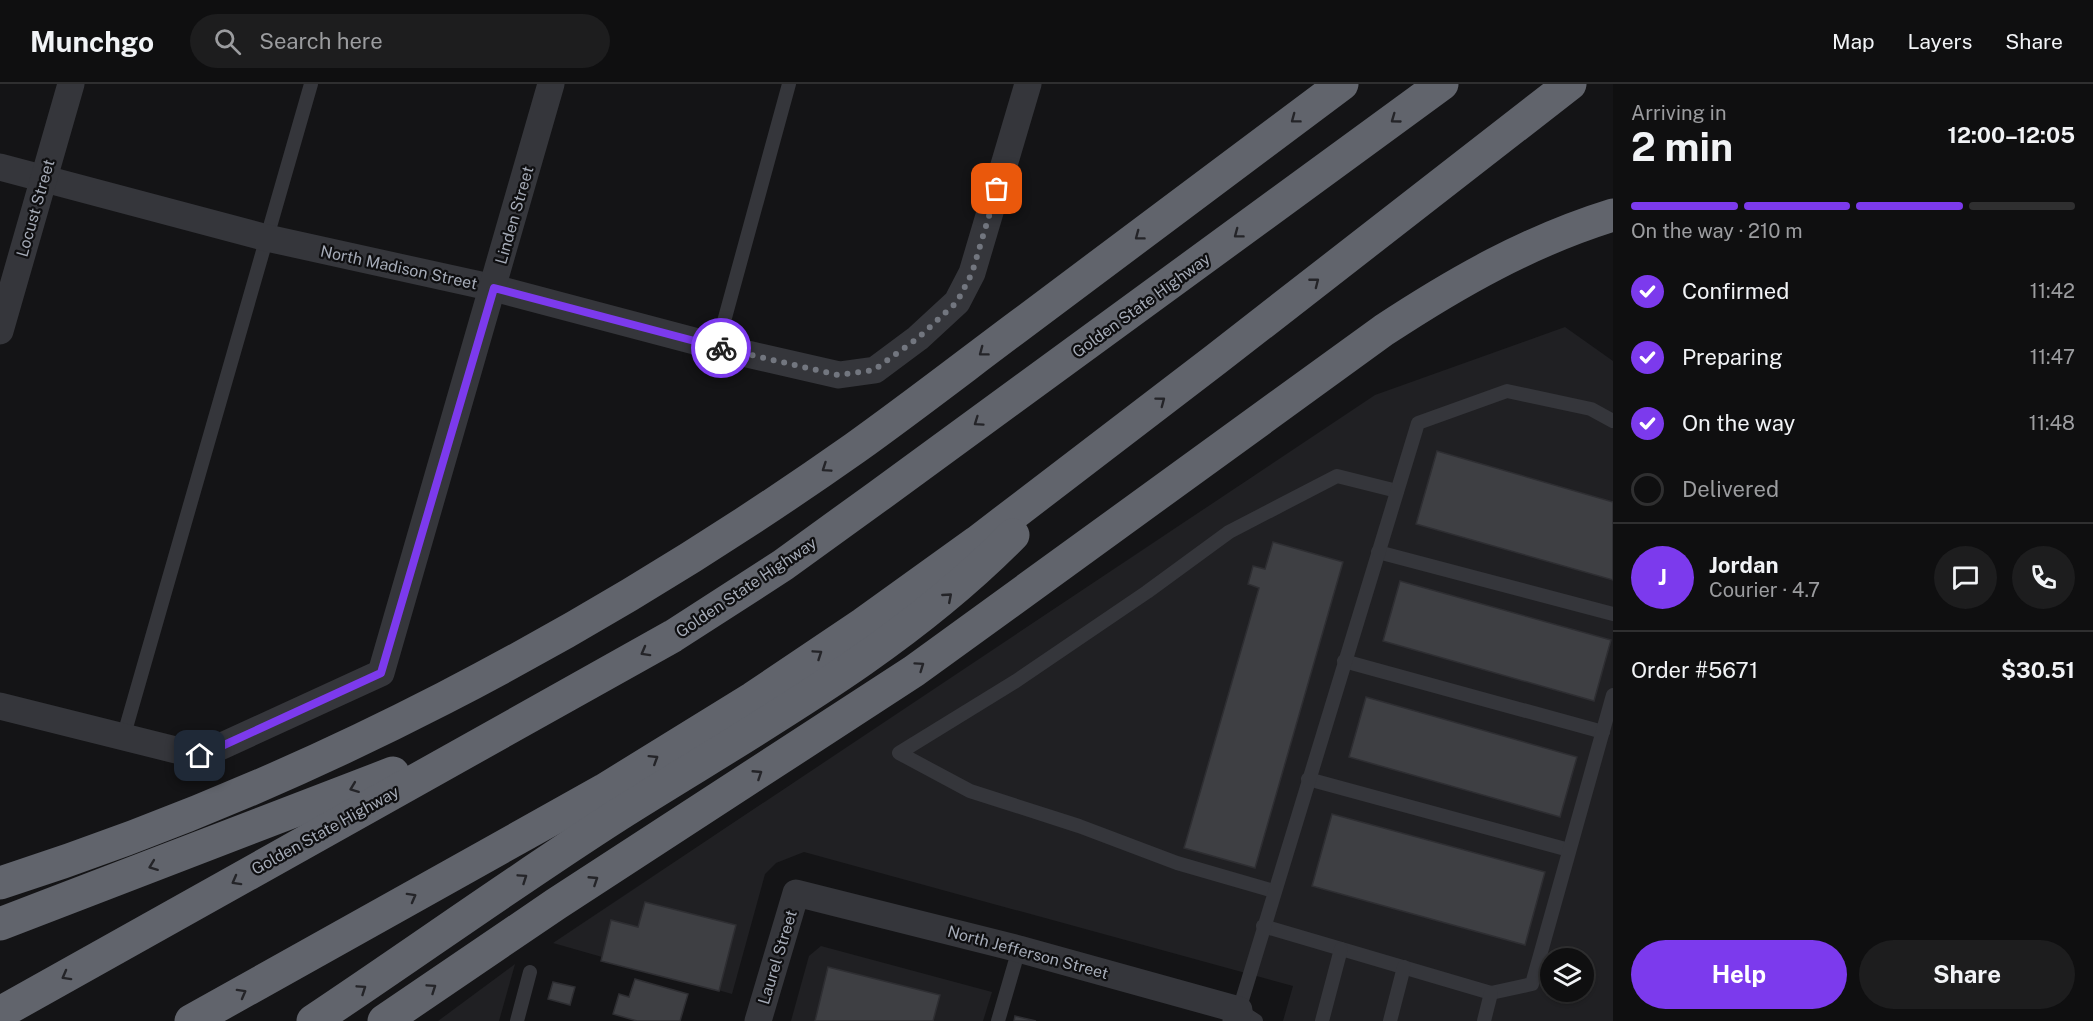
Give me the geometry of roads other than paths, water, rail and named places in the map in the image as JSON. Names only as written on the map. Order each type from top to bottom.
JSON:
[{"type":"highway","points":[[0,883],[111,847],[325,757],[508,663],[589,617],[760,512],[856,447],[1342,84]]},
{"type":"highway","name":"Golden State Highway","points":[[0,1013],[673,636],[783,564],[966,430],[1106,332],[1442,84]]},
{"type":"highway","points":[[191,1021],[604,790],[753,698],[873,617],[1126,427],[1570,84]]},
{"type":"highway","points":[[384,1021],[556,904],[914,671],[1374,337],[1432,298],[1531,245],[1613,215]]},
{"type":"highway","points":[[313,1021],[598,829],[767,723],[943,602],[1126,427]]},
{"type":"highway","points":[[0,924],[507,729]]},
{"type":"street","name":"Locust Street","points":[[0,331],[71,84]]},
{"type":"street","name":"Linden Street","points":[[123,738],[200,756],[381,673],[494,288],[551,84]]},
{"type":"street","name":"North Madison Street","points":[[0,167],[267,238],[494,288],[717,347],[838,375],[874,370],[918,338],[957,302],[972,273],[1028,84]]},
{"type":"street","points":[[0,706],[123,738]]},
{"type":"street","name":"North Jefferson Street","points":[[796,893],[1019,949],[1244,1017]]},
{"type":"street","name":"Laurel Street","points":[[758,1021],[796,893]]},
{"type":"lane","points":[[123,738],[311,84]]},
{"type":"lane","points":[[717,347],[789,84]]},
{"type":"lane","points":[[1244,1017],[1263,926],[1418,423],[1507,391],[1592,409],[1613,421]]},
{"type":"lane","points":[[1274,891],[1177,863],[1079,826],[970,791],[899,753],[1034,668],[1147,592],[1229,532],[1337,476],[1397,491]]},
{"type":"lane","points":[[1378,552],[1613,614]]},
{"type":"lane","points":[[1344,661],[1603,732]]},
{"type":"lane","points":[[1263,926],[1491,993],[1532,984],[1613,696]]},
{"type":"lane","points":[[1308,779],[1569,850]]},
{"type":"lane","points":[[998,1021],[1019,949]]},
{"type":"lane","points":[[1322,1021],[1341,949]]},
{"type":"lane","points":[[1390,1021],[1404,967]]},
{"type":"lane","points":[[517,1021],[530,972]]},
{"type":"lane","points":[[1484,1021],[1491,993]]}]
